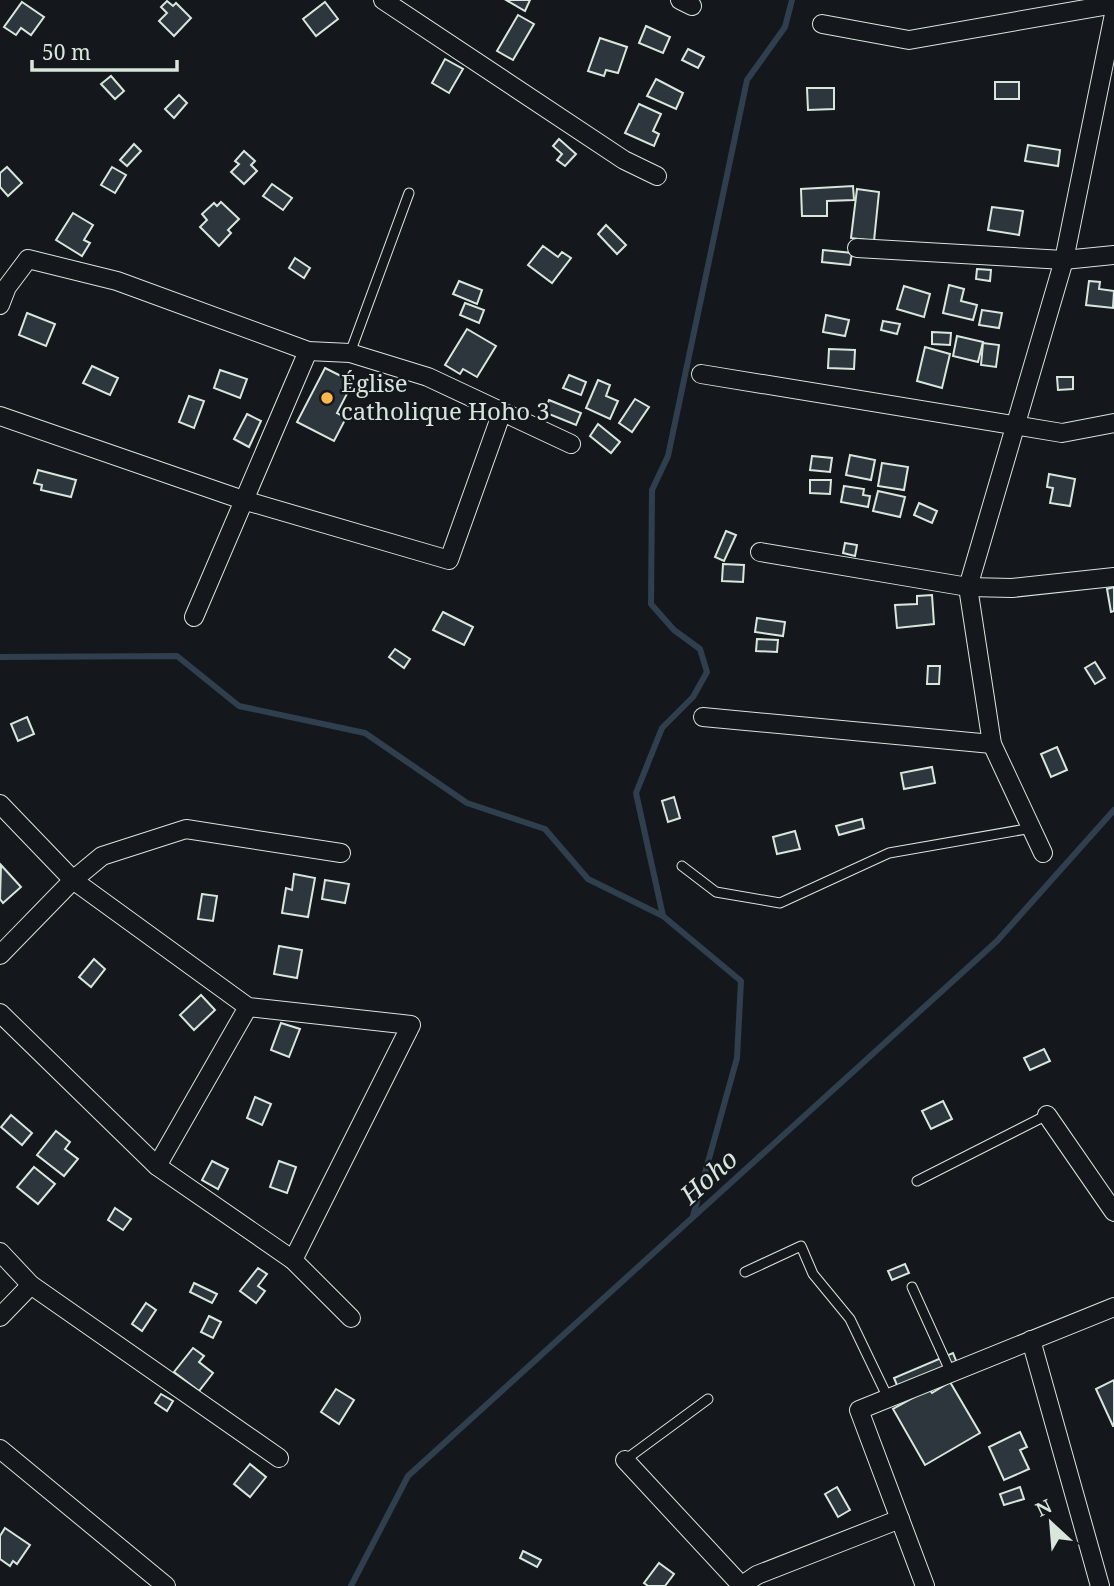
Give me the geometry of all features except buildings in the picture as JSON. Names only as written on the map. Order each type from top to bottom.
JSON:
[{"type":"street","points":[[395,3],[624,160],[657,176]]},
{"type":"street","points":[[822,24],[909,40],[1114,4]]},
{"type":"street","points":[[1043,853],[992,744],[968,587],[1064,260],[1114,14]]},
{"type":"street","points":[[857,248],[1064,260],[1114,255]]},
{"type":"street","points":[[0,305],[4,286],[28,259],[117,281],[308,351],[350,353],[428,377],[571,444]]},
{"type":"street","points":[[194,617],[308,351]]},
{"type":"street","points":[[701,374],[1062,433],[1114,423]]},
{"type":"street","points":[[0,416],[243,500],[449,560],[502,412]]},
{"type":"street","points":[[760,552],[968,587],[1012,588],[1114,577]]},
{"type":"street","points":[[703,717],[992,744]]},
{"type":"street","points":[[0,804],[74,880],[248,1007],[411,1025],[293,1260]]},
{"type":"street","points":[[0,955],[74,880],[102,856],[186,829],[341,853]]},
{"type":"street","points":[[157,1166],[248,1007]]},
{"type":"street","points":[[0,1013],[157,1166],[293,1260],[351,1318]]},
{"type":"street","points":[[1047,1115],[1114,1212]]},
{"type":"street","points":[[0,1252],[31,1285],[279,1458]]},
{"type":"street","points":[[0,1317],[31,1285]]},
{"type":"street","points":[[925,1586],[859,1410],[1114,1307]]},
{"type":"street","points":[[1031,1340],[1100,1586]]},
{"type":"street","points":[[0,1449],[166,1586]]},
{"type":"street","points":[[625,1460],[741,1586],[757,1575],[900,1519]]},
{"type":"lane","points":[[350,353],[409,193]]},
{"type":"lane","points":[[682,866],[716,892],[780,903],[889,853],[1032,828]]},
{"type":"lane","points":[[917,1181],[1047,1115]]},
{"type":"lane","points":[[745,1272],[801,1246],[813,1274],[850,1319],[888,1398]]},
{"type":"lane","points":[[912,1287],[951,1373]]},
{"type":"lane","points":[[625,1460],[708,1399]]},
{"type":"waterway","points":[[663,916],[636,793],[662,728],[693,697],[707,672],[700,649],[674,630],[651,604],[652,490],[668,456],[747,80],[785,27],[792,0]]},
{"type":"waterway","points":[[0,657],[177,656],[239,706],[365,733],[467,803],[545,829],[588,879],[663,916],[741,981],[737,1058],[693,1216]]},
{"type":"waterway","name":"Hoho","points":[[351,1586],[408,1476],[997,941],[1114,810]]},
{"type":"place","name":"Église catholique Hoho 3","points":[[327,398]]}]
